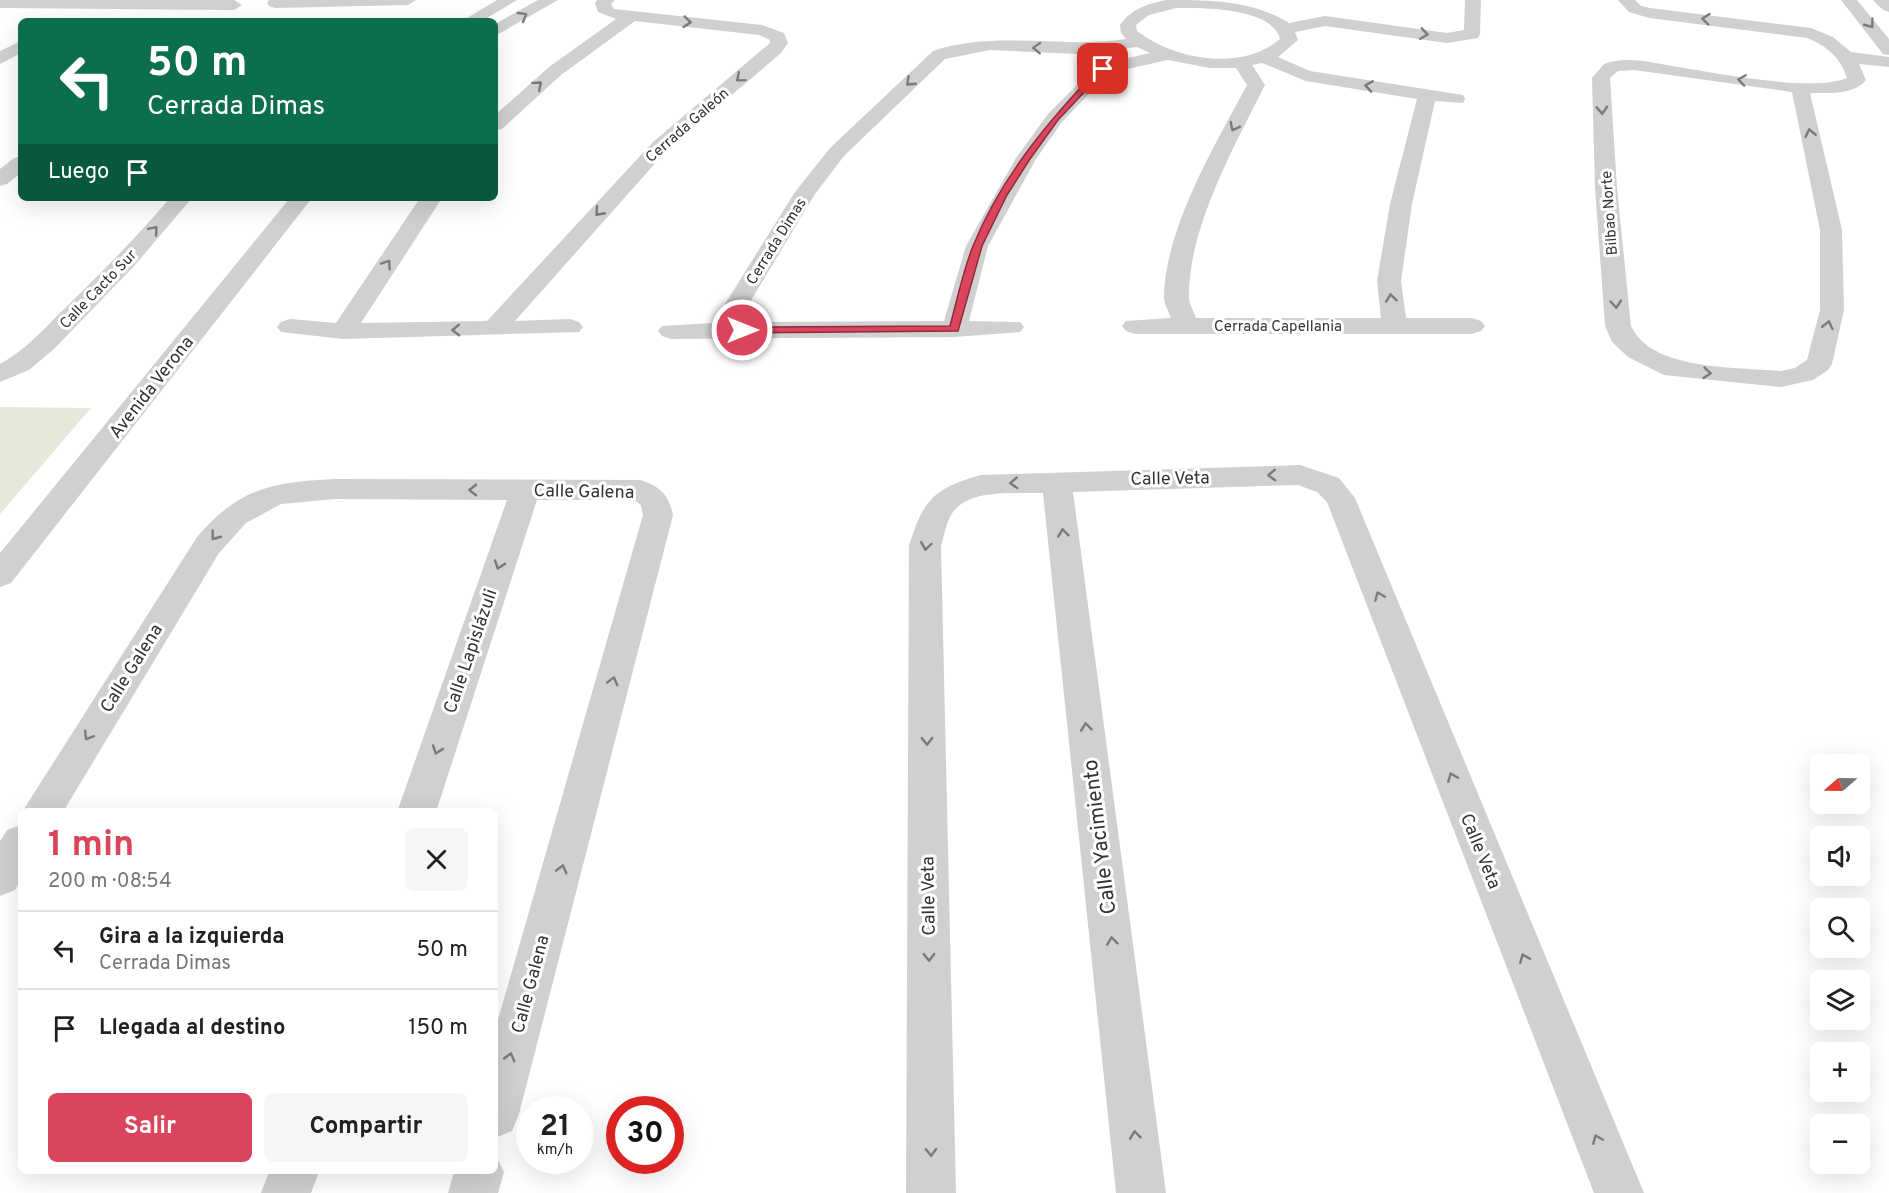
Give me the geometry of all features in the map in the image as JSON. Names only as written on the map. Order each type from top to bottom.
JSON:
[{"type":"street","points":[[273,5],[406,0]]},
{"type":"street","points":[[476,18],[509,0]]},
{"type":"street","points":[[498,29],[550,0]]},
{"type":"street","name":"Cerrada Galeón","points":[[494,329],[660,146],[775,49],[779,43],[778,38],[762,30],[610,14],[604,9],[603,3],[607,0]]},
{"type":"street","points":[[1286,29],[1325,21],[1447,38],[1464,37],[1472,33],[1473,0]]},
{"type":"street","points":[[1626,0],[1635,9],[1649,13],[1785,28],[1826,38],[1851,64],[1857,80],[1853,85],[1838,89],[1800,88]]},
{"type":"street","points":[[1849,0],[1889,50]]},
{"type":"street","points":[[1881,0],[1889,8]]},
{"type":"street","points":[[0,3],[126,1],[234,5]]},
{"type":"street","points":[[1204,1],[1239,3],[1263,14],[1286,29],[1289,40],[1282,50],[1265,58],[1216,63],[1166,55],[1137,42],[1130,33],[1128,25],[1136,8],[1171,2],[1204,1]]},
{"type":"street","points":[[296,18],[312,3]]},
{"type":"street","points":[[1263,14],[1287,9]]},
{"type":"street","points":[[1773,14],[1785,28]]},
{"type":"street","points":[[498,122],[555,71],[629,17]]},
{"type":"street","points":[[0,38],[18,38]]},
{"type":"street","name":"Cerrada Dimas","points":[[721,330],[806,192],[837,152],[939,55],[956,48],[980,46],[1080,49],[1137,42]]},
{"type":"street","points":[[0,59],[18,48]]},
{"type":"street","points":[[1080,49],[1103,69]]},
{"type":"street","points":[[954,329],[977,246],[1003,195],[1055,118],[1103,69],[1166,55]]},
{"type":"street","points":[[1265,58],[1306,76],[1456,99]]},
{"type":"street","points":[[1241,62],[1256,85]]},
{"type":"street","points":[[1851,64],[1889,62]]},
{"type":"street","points":[[1851,64],[1889,76]]},
{"type":"street","name":"Bilbao Norte","points":[[1620,65],[1800,88],[1831,230],[1832,310],[1820,364],[1804,374],[1781,379],[1673,369],[1651,360],[1625,342],[1618,326],[1606,188],[1601,78],[1605,69],[1620,65]]},
{"type":"street","points":[[1256,85],[1306,76]]},
{"type":"street","points":[[1187,326],[1176,299],[1182,258],[1202,191],[1256,85]]},
{"type":"street","points":[[1394,326],[1389,281],[1403,192],[1427,95]]},
{"type":"street","points":[[0,180],[18,165]]},
{"type":"street","name":"Calle Cacto Sur","points":[[3,373],[38,350],[151,235],[179,201]]},
{"type":"street","name":"Avenida Verona","points":[[0,575],[299,201]]},
{"type":"street","points":[[343,331],[429,201]]},
{"type":"street","name":"Cerrada Capellania","points":[[1135,326],[1472,326]]},
{"type":"street","points":[[290,327],[343,331],[570,327]]},
{"type":"street","points":[[671,331],[1011,327]]},
{"type":"street","name":"Calle Veta","points":[[931,1193],[925,546],[933,517],[950,494],[981,485],[1300,475],[1328,485],[1340,498],[1619,1193]]},
{"type":"street","name":"Calle Yacimiento","points":[[1057,481],[1142,1193]]},
{"type":"street","name":"Calle Lapislázuli","points":[[417,808],[525,490]]},
{"type":"street","name":"Calle Galena","points":[[44,808],[208,545],[227,520],[260,499],[292,491],[640,490],[655,500],[658,515],[498,1102]]},
{"type":"street","points":[[0,877],[18,848]]},
{"type":"street","points":[[286,1193],[293,1174]]},
{"type":"street","points":[[473,1193],[478,1174]]},
{"type":"shaded area","points":[[0,407],[91,408],[0,514]]},
{"type":"route","points":[[742,330],[954,329],[977,246],[1003,195],[1055,118],[1103,69]]}]
